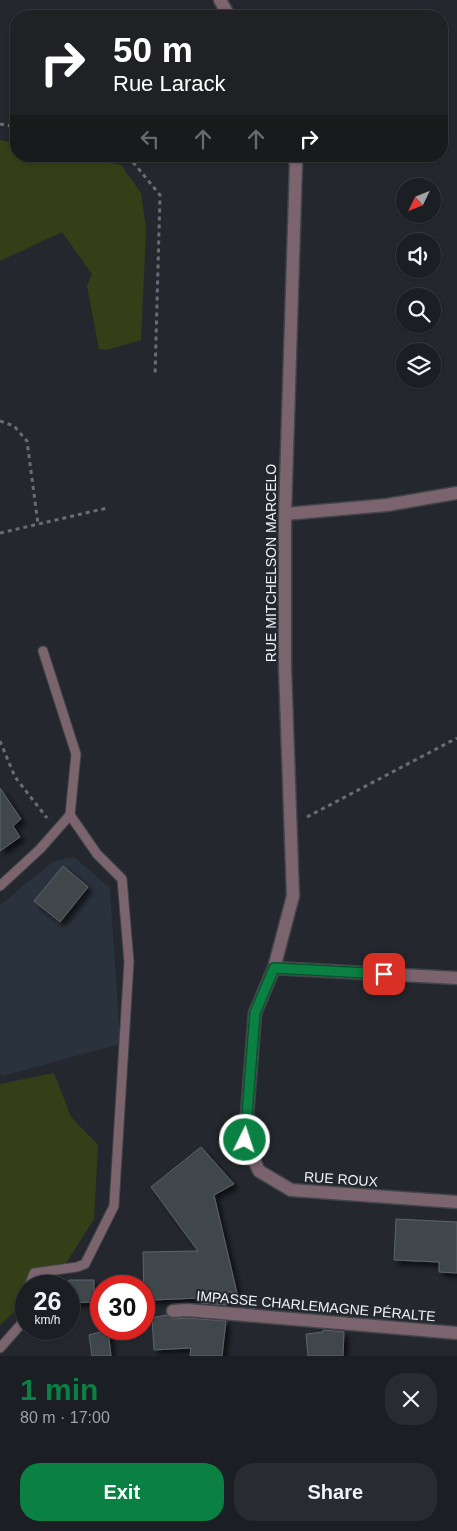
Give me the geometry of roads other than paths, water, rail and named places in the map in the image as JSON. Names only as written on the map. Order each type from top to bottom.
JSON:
[{"type":"street","name":"RUE MITCHELSON MARCELO","points":[[274,968],[293,896],[285,668],[285,514],[295,162]]},
{"type":"street","points":[[285,514],[387,505],[457,493]]},
{"type":"street","points":[[274,968],[457,978]]},
{"type":"street","name":"RUE ROUX","points":[[274,968],[255,1013],[245,1140],[259,1171],[291,1190],[457,1202]]},
{"type":"street","name":"IMPASSE CHARLEMAGNE PÉRALTE","points":[[173,1311],[187,1310],[457,1333]]},
{"type":"lane","points":[[0,886],[40,849],[70,815],[76,754],[43,651]]},
{"type":"lane","points":[[33,1275],[38,1272],[77,1267],[85,1264],[114,1206],[129,962],[122,879],[97,854],[70,815]]},
{"type":"lane","points":[[0,1348],[15,1331]]}]
